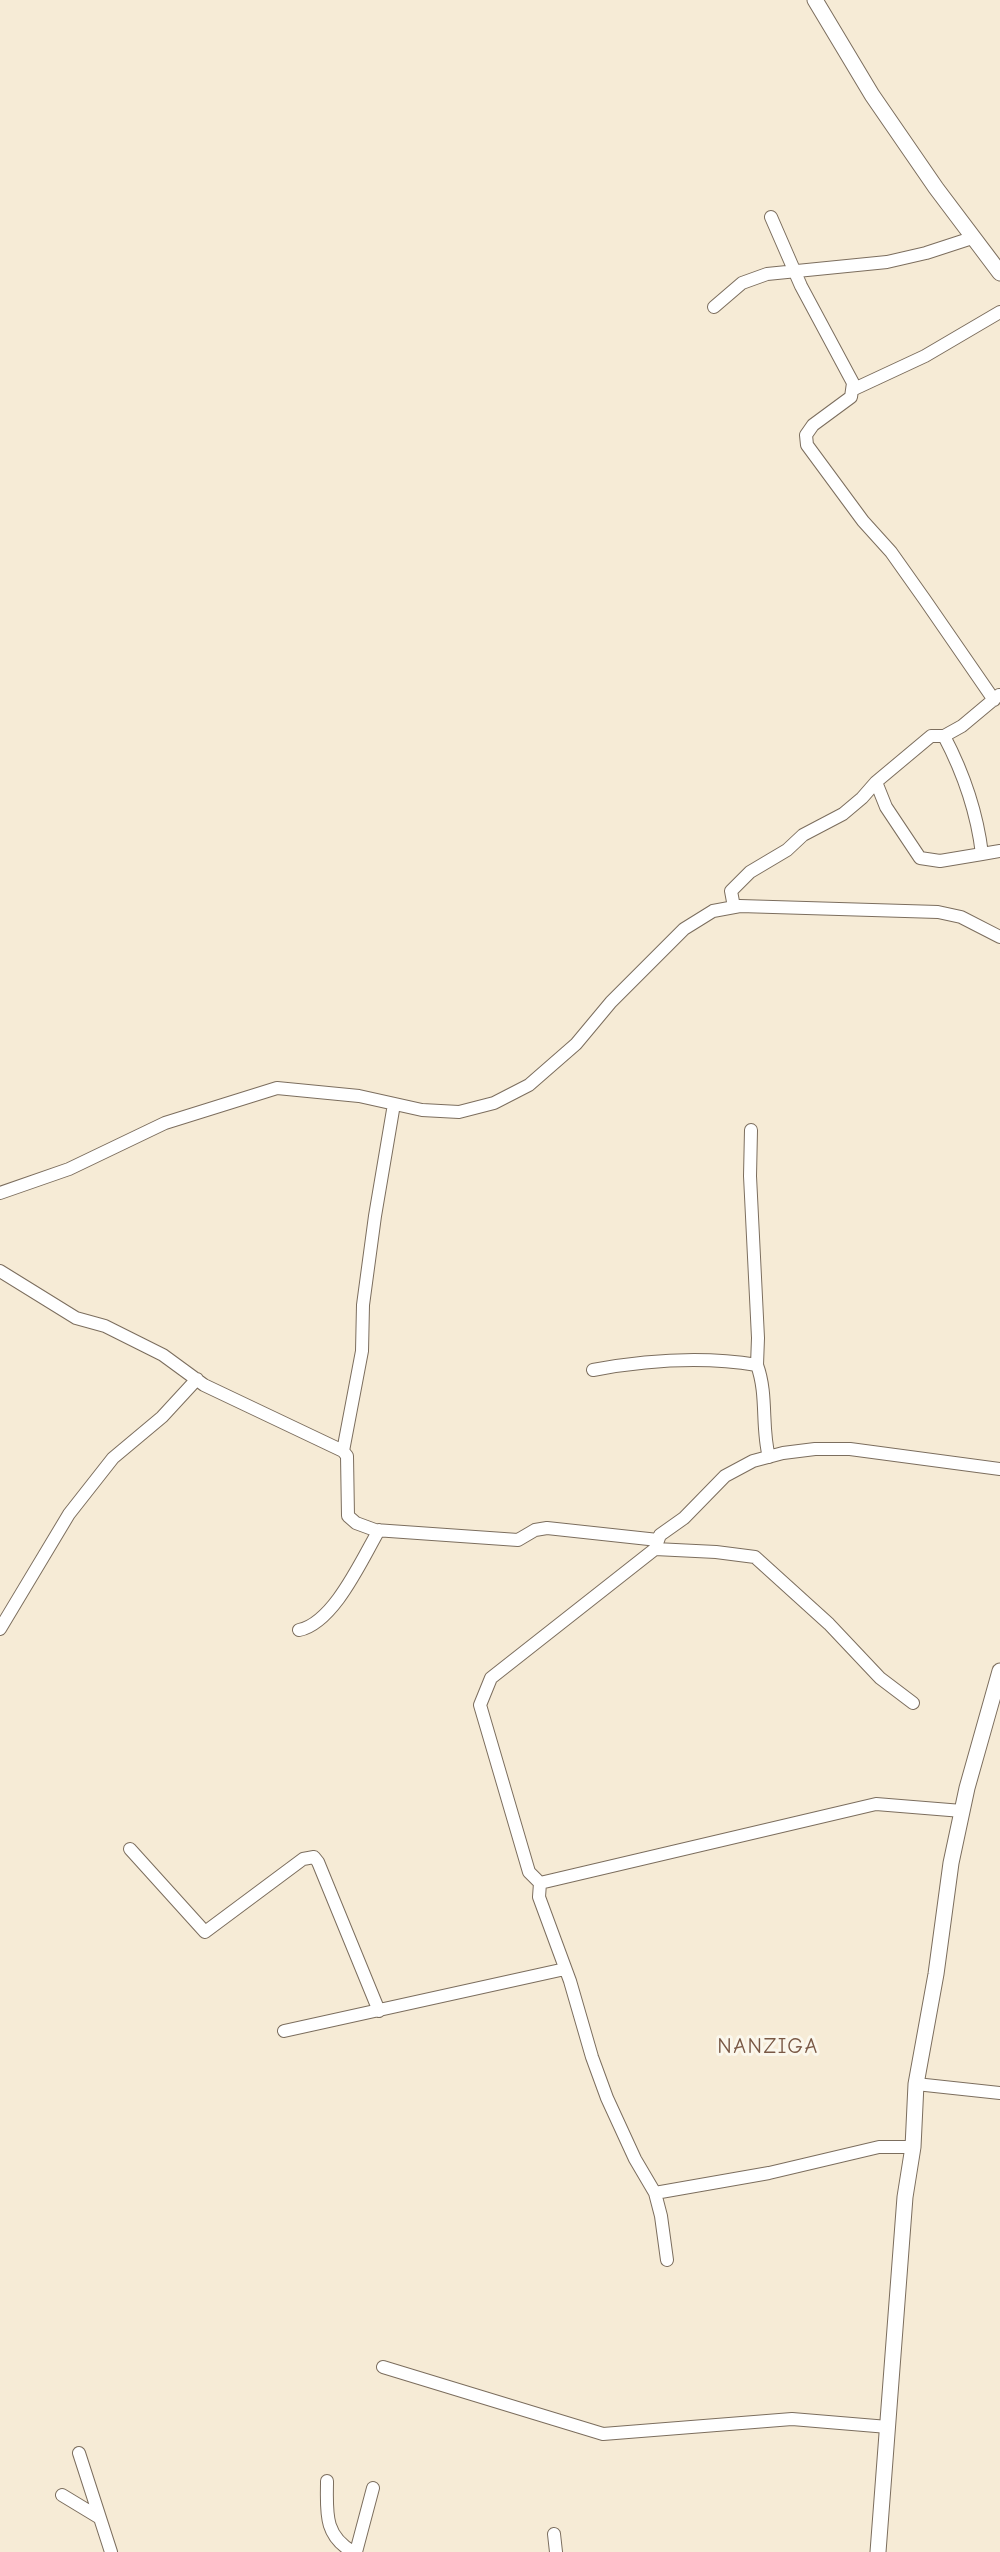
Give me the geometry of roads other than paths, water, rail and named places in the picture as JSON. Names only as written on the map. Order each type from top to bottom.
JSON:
[{"type":"street","points":[[815,0],[872,95],[972,238],[1000,273]]},
{"type":"street","points":[[734,907],[731,891],[750,872],[787,850],[803,835],[843,814],[876,782],[931,736],[944,736],[962,726],[997,697],[891,552],[863,521],[807,445],[806,435],[813,426],[851,396],[853,383],[814,311],[771,217]]},
{"type":"street","points":[[714,307],[742,283],[767,274],[887,262],[926,253],[972,238]]},
{"type":"street","points":[[852,390],[925,356],[1000,312]]},
{"type":"street","points":[[944,736],[965,782],[979,828],[982,854]]},
{"type":"street","points":[[876,782],[886,807],[920,858],[940,861],[1000,851]]},
{"type":"street","points":[[0,1193],[69,1169],[165,1123],[277,1088],[359,1096],[422,1110],[459,1112],[494,1103],[529,1084],[576,1044],[611,1002],[684,929],[713,911],[734,907],[824,907],[938,912],[960,916],[1000,937]]},
{"type":"street","points":[[343,1451],[362,1352],[363,1305],[394,1104]]},
{"type":"street","points":[[751,1130],[750,1176],[758,1338],[757,1365],[761,1377],[765,1414],[763,1436],[769,1457]]},
{"type":"street","points":[[0,1271],[76,1318],[105,1326],[163,1355],[197,1379],[343,1451],[347,1456],[348,1516],[356,1523],[379,1530],[518,1540],[535,1530],[547,1528],[755,1557],[829,1624],[879,1678],[913,1703]]},
{"type":"street","points":[[593,1370],[656,1360],[739,1362],[757,1365]]},
{"type":"street","points":[[0,1629],[69,1514],[105,1468],[113,1458],[162,1417],[197,1379]]},
{"type":"street","points":[[667,2260],[655,2193],[635,2159],[608,2098],[539,1897],[540,1883],[529,1872],[480,1705],[491,1678],[657,1544],[660,1535],[684,1518],[725,1476],[753,1461],[815,1449],[850,1449],[1000,1469]]},
{"type":"street","points":[[299,1630],[309,1628],[321,1618],[346,1588],[379,1530]]},
{"type":"street","points":[[878,2552],[905,2197],[913,2147],[916,2084],[936,1974],[951,1863],[962,1811],[1000,1671]]},
{"type":"street","points":[[540,1883],[876,1804],[962,1811]]},
{"type":"street","points":[[130,1849],[205,1932],[303,1858],[314,1857],[380,2011]]},
{"type":"street","points":[[284,2031],[565,1969]]},
{"type":"street","points":[[916,2084],[1000,2093]]},
{"type":"street","points":[[655,2193],[769,2173],[879,2147],[913,2147]]},
{"type":"street","points":[[383,2367],[603,2434],[792,2419],[888,2427]]},
{"type":"street","points":[[79,2453],[111,2552]]},
{"type":"street","points":[[327,2481],[327,2515],[330,2529],[341,2546],[354,2552],[373,2488]]},
{"type":"street","points":[[62,2494],[100,2518]]},
{"type":"street","points":[[554,2534],[556,2552]]},
{"type":"district","name":"NANZIGA","points":[[768,2047]]}]
